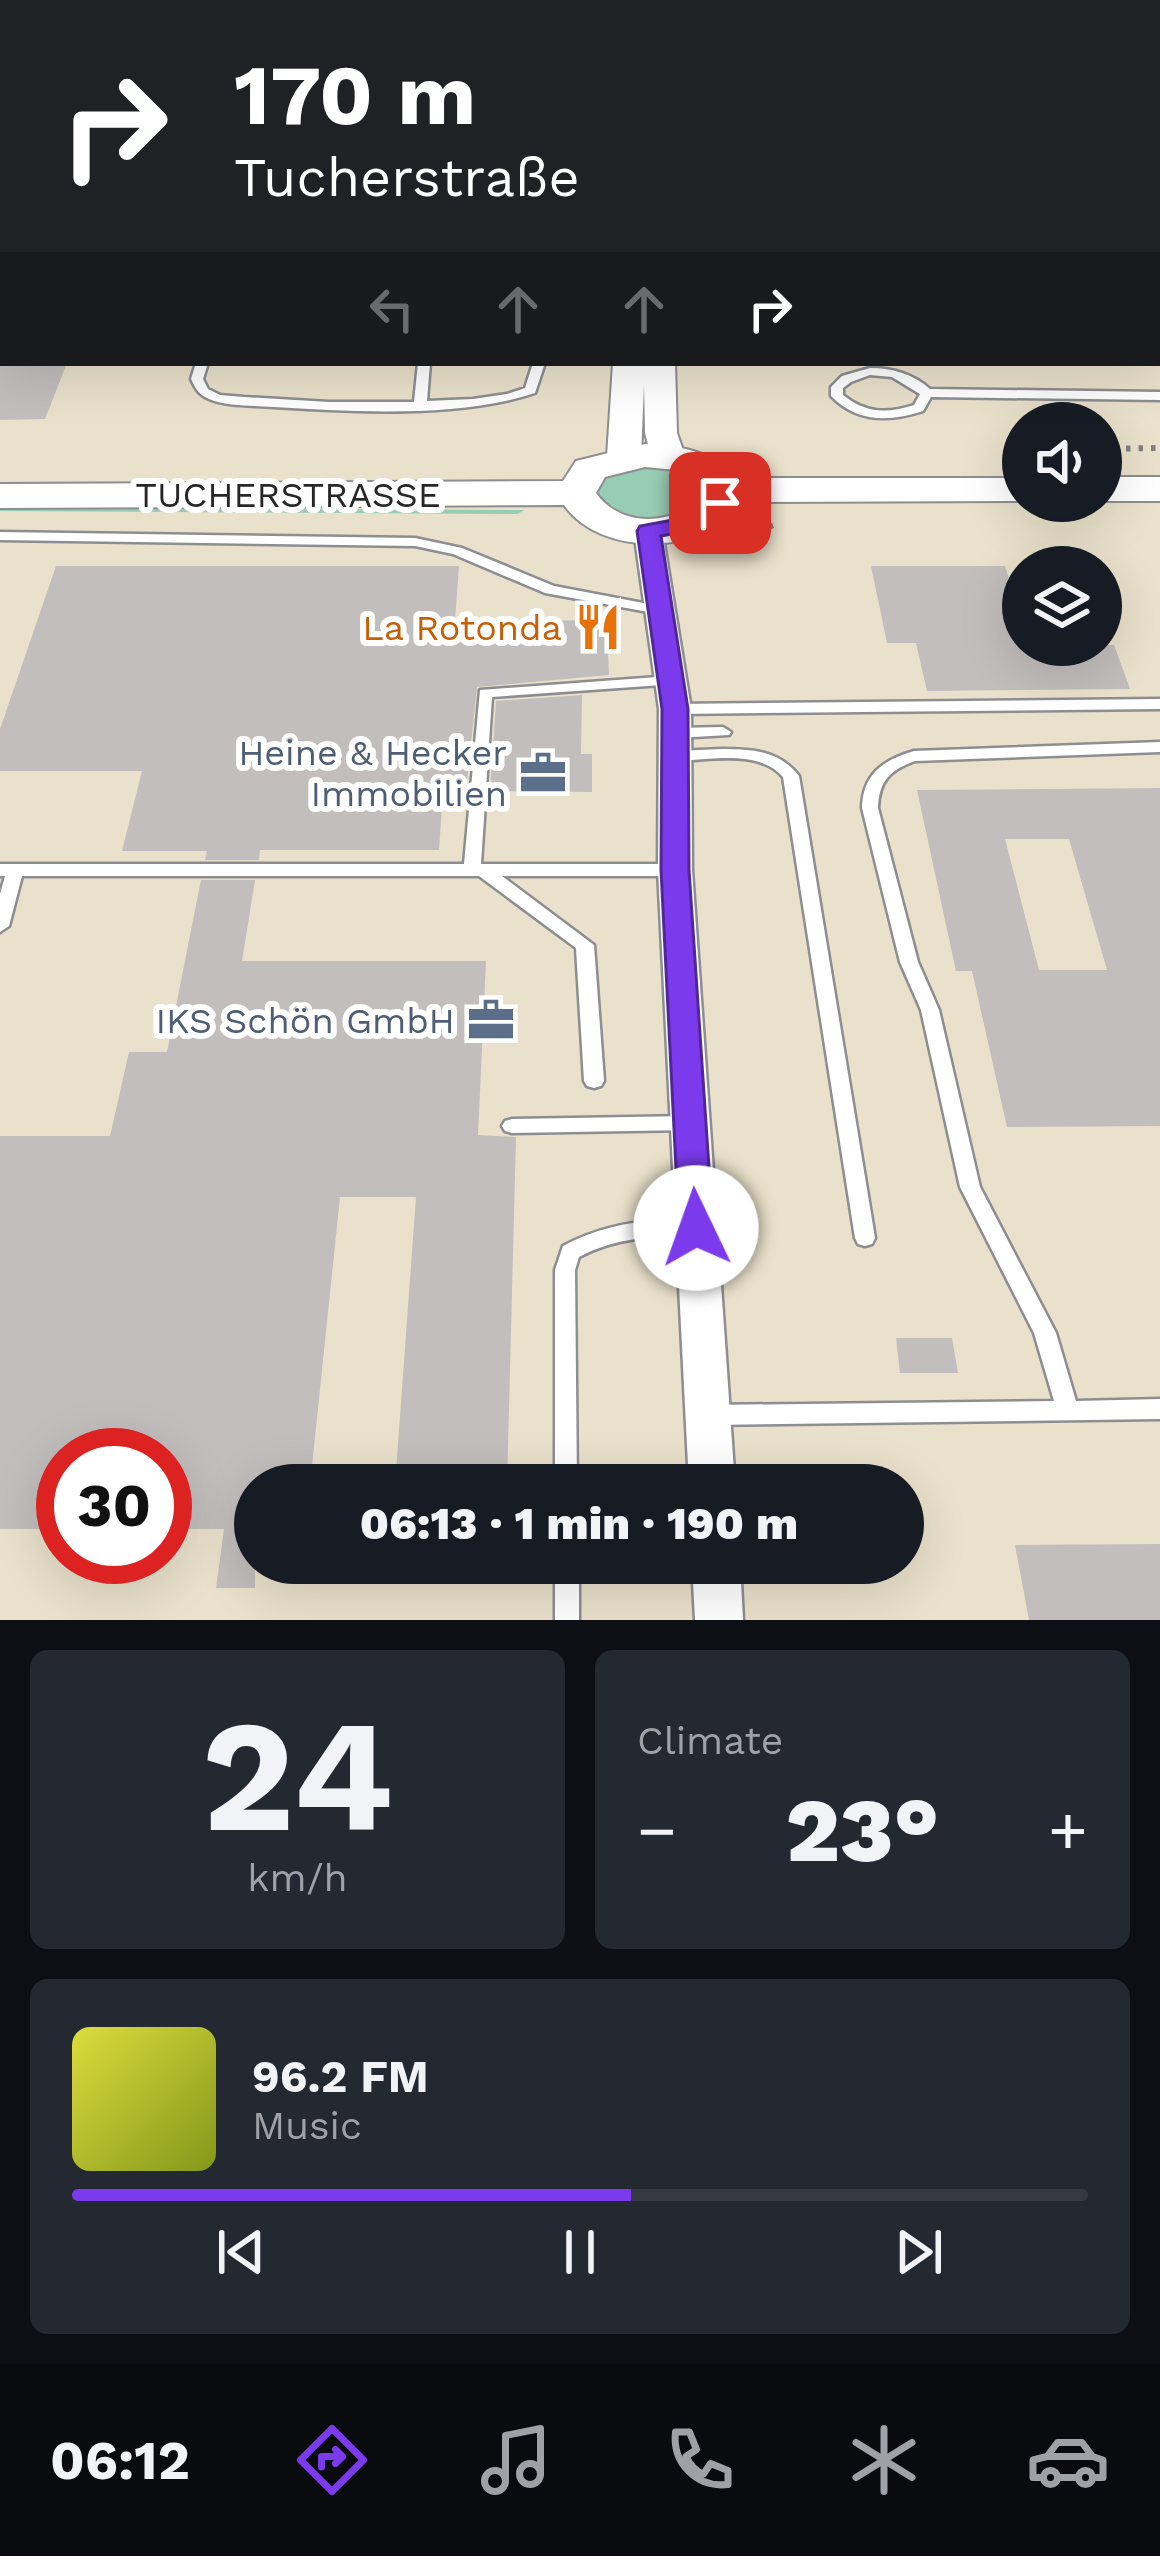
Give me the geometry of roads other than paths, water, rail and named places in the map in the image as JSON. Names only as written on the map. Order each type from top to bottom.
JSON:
[{"type":"main road","points":[[668,456],[705,469],[722,490],[720,503],[696,523],[649,531],[600,520],[583,508],[576,493],[590,469],[624,457],[668,456]]},
{"type":"main road","points":[[1122,489],[1160,489]]},
{"type":"main road","points":[[722,490],[1002,490]]},
{"type":"main road","name":"TUCHERSTRASSE","points":[[0,496],[576,493]]},
{"type":"street","points":[[624,457],[629,366]]},
{"type":"street","points":[[659,366],[661,433],[668,456]]},
{"type":"street","points":[[649,531],[675,720],[675,870],[711,1464]]},
{"type":"street","points":[[717,1584],[719,1620]]},
{"type":"lane","points":[[201,366],[197,379],[202,391],[217,398],[420,404],[512,399],[531,390],[539,366]]},
{"type":"lane","points":[[420,404],[424,366]]},
{"type":"lane","points":[[927,393],[919,409],[880,416],[850,408],[837,396],[837,387],[850,376],[884,372],[917,382],[927,393],[1160,396]]},
{"type":"lane","points":[[0,536],[415,542],[457,551],[550,590],[659,610]]},
{"type":"lane","points":[[478,870],[485,693],[675,720],[723,732]]},
{"type":"lane","points":[[675,720],[1160,704]]},
{"type":"lane","points":[[675,720],[786,766],[791,776],[865,1238]]},
{"type":"lane","points":[[1067,1408],[1046,1333],[970,1187],[929,1010],[909,962],[869,789],[892,761],[914,756],[1160,747]]},
{"type":"lane","points":[[0,926],[7,870],[675,870]]},
{"type":"lane","points":[[478,870],[585,945],[595,1081]]},
{"type":"lane","points":[[512,1126],[690,1123]]},
{"type":"lane","points":[[566,1464],[565,1270],[570,1252],[593,1238],[628,1228],[696,1228]]},
{"type":"lane","points":[[707,1414],[1160,1409]]},
{"type":"lane","points":[[567,1584],[567,1620]]},
{"type":"place","name":"La Rotonda","points":[[598,627]]},
{"type":"place","name":"Heine & Hecker Immobilien","points":[[543,773]]},
{"type":"place","name":"IKS Schön GmbH","points":[[491,1020]]}]
